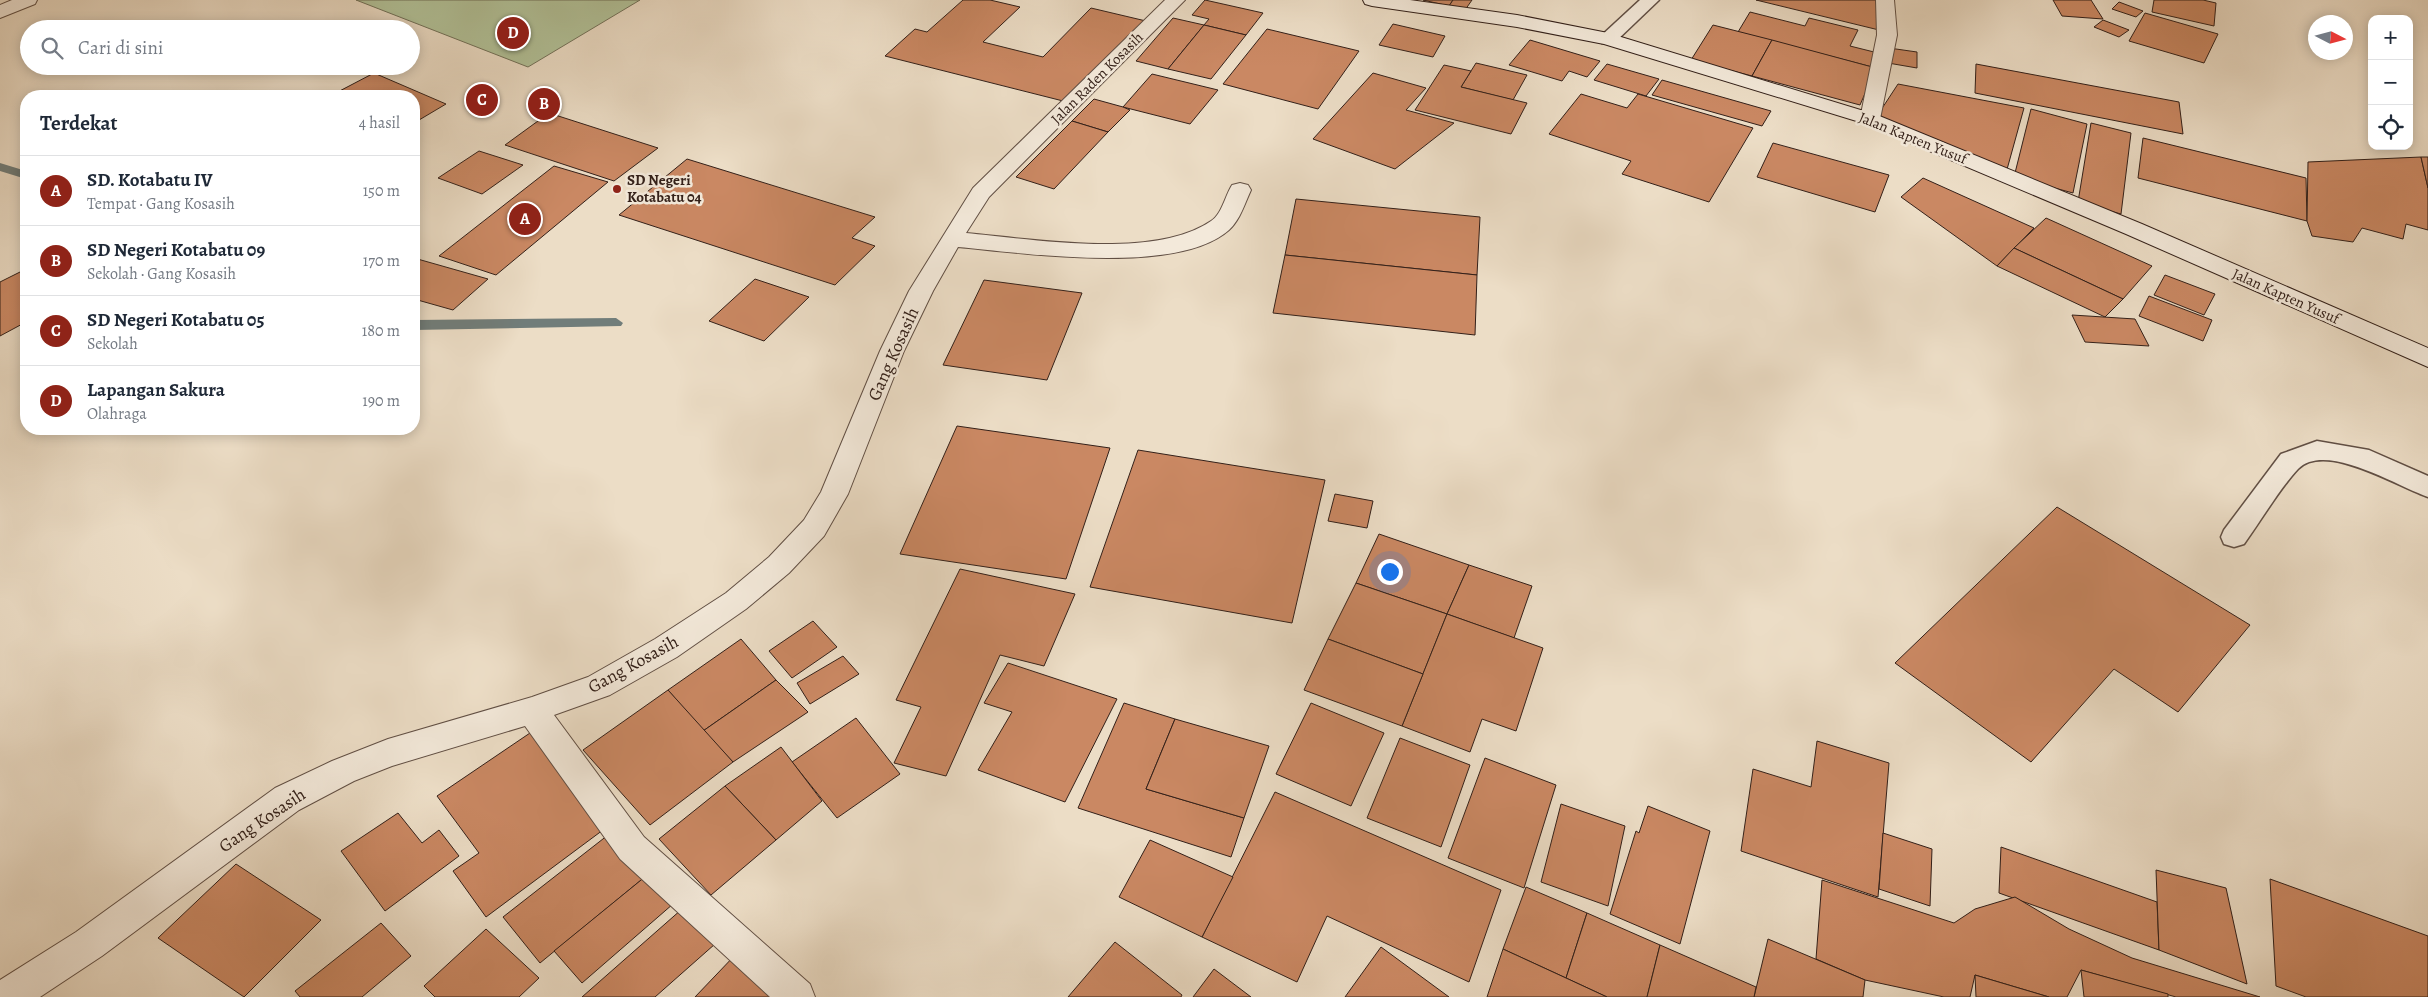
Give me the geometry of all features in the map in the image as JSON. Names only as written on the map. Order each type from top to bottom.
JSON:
[{"type":"street","points":[[0,12],[28,0]]},
{"type":"street","name":"Jalan Raden Kosasih","points":[[1018,157],[1176,0]]},
{"type":"street","name":"Jalan Kapten Yusuf","points":[[1372,0],[1517,21],[1608,39],[1870,119],[2134,229],[2428,358]]},
{"type":"street","points":[[1870,119],[1887,35],[1884,0]]},
{"type":"street","name":"Gang Kosasih","points":[[7,997],[89,944],[287,798],[343,771],[388,753],[532,710],[600,686],[666,648],[736,601],[779,566],[814,528],[834,494],[892,351],[921,291],[951,239],[980,193],[1018,157]]},
{"type":"street","points":[[951,239],[1104,252],[1154,249],[1194,241],[1221,225],[1240,190]]},
{"type":"street","points":[[532,710],[632,848],[797,997]]},
{"type":"lane","points":[[1608,39],[1650,0]]},
{"type":"lane","points":[[2234,537],[2290,461],[2317,450],[2360,456],[2428,487]]},
{"type":"green space","points":[[356,0],[640,0],[528,67],[420,25],[420,20],[407,20]]},
{"type":"building","points":[[963,0],[990,0],[1020,7],[983,42],[1043,57],[1091,8],[1146,21],[1071,103],[885,56],[915,29],[927,32]]},
{"type":"building","points":[[1205,0],[1263,13],[1246,35],[1204,25],[1209,19],[1192,15]]},
{"type":"building","points":[[1423,0],[1453,0],[1449,6]]},
{"type":"building","points":[[1453,0],[1472,0],[1465,10],[1449,6]]},
{"type":"building","points":[[1756,0],[1876,0],[1879,30]]},
{"type":"building","points":[[2053,0],[2091,0],[2103,19],[2062,16]]},
{"type":"building","points":[[2154,0],[2203,0],[2216,3],[2214,26],[2152,12]]},
{"type":"building","points":[[2119,2],[2143,11],[2136,17],[2112,9]]},
{"type":"building","points":[[1750,12],[1805,26],[1809,18],[1858,30],[1850,46],[1882,54],[1876,68],[1738,32]]},
{"type":"building","points":[[2145,13],[2218,34],[2204,63],[2129,41]]},
{"type":"building","points":[[1173,18],[1204,25],[1168,69],[1136,61]]},
{"type":"building","points":[[2103,20],[2129,30],[2119,37],[2094,27]]},
{"type":"building","points":[[1393,24],[1445,36],[1433,57],[1379,45]]},
{"type":"building","points":[[1204,25],[1246,35],[1211,79],[1168,69]]},
{"type":"building","points":[[1713,25],[1772,40],[1752,76],[1691,60]]},
{"type":"building","points":[[1267,29],[1359,51],[1318,109],[1223,84]]},
{"type":"building","points":[[1530,40],[1600,61],[1587,77],[1569,71],[1562,81],[1509,65]]},
{"type":"building","points":[[1772,40],[1876,68],[1860,105],[1752,76]]},
{"type":"building","points":[[1889,48],[1917,52],[1917,68],[1888,63]]},
{"type":"building","points":[[1476,63],[1527,75],[1513,100],[1461,87]]},
{"type":"building","points":[[1607,64],[1659,79],[1646,96],[1594,80]]},
{"type":"building","points":[[1976,64],[2179,102],[2183,134],[1975,93]]},
{"type":"building","points":[[1444,65],[1471,71],[1461,87],[1527,103],[1511,134],[1415,110]]},
{"type":"building","points":[[1373,73],[1426,88],[1406,110],[1454,123],[1395,169],[1313,139]]},
{"type":"building","points":[[1152,74],[1218,90],[1190,124],[1123,107]]},
{"type":"building","points":[[370,75],[379,75],[413,90],[341,90]]},
{"type":"building","points":[[1662,80],[1771,111],[1762,126],[1652,95]]},
{"type":"building","points":[[1898,84],[2024,108],[2006,173],[1877,116]]},
{"type":"building","points":[[420,93],[446,104],[420,119]]},
{"type":"building","points":[[1581,94],[1627,108],[1638,94],[1753,128],[1709,202],[1622,174],[1631,161],[1549,134]]},
{"type":"building","points":[[1094,99],[1130,110],[1108,132],[1072,121]]},
{"type":"building","points":[[2031,109],[2087,124],[2073,193],[2014,177]]},
{"type":"building","points":[[549,113],[658,148],[614,181],[505,145]]},
{"type":"building","points":[[1072,121],[1108,132],[1054,189],[1016,177]]},
{"type":"building","points":[[2091,123],[2131,133],[2121,214],[2078,202]]},
{"type":"building","points":[[2143,138],[2306,178],[2307,221],[2138,178]]},
{"type":"building","points":[[1773,143],[1889,175],[1875,212],[1757,177]]},
{"type":"building","points":[[479,151],[523,165],[482,194],[438,178]]},
{"type":"building","points":[[2421,157],[2428,188],[2428,230],[2406,224],[2403,239],[2362,228],[2353,242],[2312,236],[2307,221],[2308,162]]},
{"type":"building","points":[[2421,157],[2428,157],[2428,188]]},
{"type":"building","points":[[687,159],[875,217],[852,238],[875,246],[835,285],[619,215]]},
{"type":"building","points":[[554,166],[608,182],[496,275],[439,256]]},
{"type":"building","points":[[1923,178],[2034,228],[1997,266],[1901,197]]},
{"type":"building","points":[[1296,199],[1480,217],[1477,275],[1285,255]]},
{"type":"building","points":[[2046,218],[2152,266],[2123,299],[2014,248]]},
{"type":"building","points":[[2014,248],[2123,299],[2105,317],[1997,266]]},
{"type":"building","points":[[1285,255],[1477,275],[1475,335],[1273,313]]},
{"type":"building","points":[[420,260],[488,279],[453,310],[420,301]]},
{"type":"building","points":[[20,272],[20,325],[0,336],[0,282]]},
{"type":"building","points":[[2165,275],[2215,294],[2204,315],[2154,295]]},
{"type":"building","points":[[755,279],[809,297],[764,341],[709,321]]},
{"type":"building","points":[[984,280],[1082,293],[1047,380],[943,365]]},
{"type":"building","points":[[2149,296],[2212,320],[2203,341],[2139,316]]},
{"type":"building","points":[[2072,315],[2135,319],[2149,346],[2085,342]]},
{"type":"building","points":[[957,426],[1110,448],[1066,579],[900,554]]},
{"type":"building","points":[[1138,450],[1325,480],[1292,623],[1090,587]]},
{"type":"building","points":[[1335,494],[1373,501],[1367,528],[1328,521]]},
{"type":"building","points":[[2057,507],[2250,625],[2178,712],[2114,669],[2031,762],[1895,663]]},
{"type":"building","points":[[1379,534],[1469,565],[1447,614],[1356,583]]},
{"type":"building","points":[[1469,565],[1532,586],[1514,638],[1447,614]]},
{"type":"building","points":[[960,569],[1075,594],[1044,666],[1000,655],[946,776],[894,763],[921,707],[896,700]]},
{"type":"building","points":[[1356,583],[1447,614],[1423,674],[1328,639]]},
{"type":"building","points":[[1447,614],[1543,648],[1516,731],[1482,719],[1470,752],[1402,726]]},
{"type":"building","points":[[813,621],[837,647],[792,678],[769,651]]},
{"type":"building","points":[[741,639],[776,680],[703,731],[668,690]]},
{"type":"building","points":[[1328,639],[1423,674],[1402,726],[1304,690]]},
{"type":"building","points":[[843,656],[859,674],[810,704],[797,683]]},
{"type":"building","points":[[1008,663],[1117,699],[1065,802],[978,770],[1012,712],[984,703]]},
{"type":"building","points":[[776,680],[808,712],[733,762],[703,731]]},
{"type":"building","points":[[668,690],[733,762],[650,825],[583,750]]},
{"type":"building","points":[[1124,703],[1175,719],[1146,789],[1244,818],[1231,857],[1078,808]]},
{"type":"building","points":[[1311,703],[1384,733],[1351,806],[1276,774]]},
{"type":"building","points":[[856,718],[900,774],[837,818],[792,762]]},
{"type":"building","points":[[1175,719],[1269,746],[1244,818],[1146,789]]},
{"type":"building","points":[[530,733],[607,827],[486,917],[453,871],[479,853],[437,796]]},
{"type":"building","points":[[1400,738],[1470,765],[1441,847],[1367,818]]},
{"type":"building","points":[[1817,741],[1889,763],[1878,897],[1741,851],[1753,769],[1811,787]]},
{"type":"building","points":[[781,747],[822,801],[776,840],[725,786]]},
{"type":"building","points":[[1485,758],[1556,785],[1524,888],[1448,858]]},
{"type":"building","points":[[725,786],[776,840],[711,895],[659,839]]},
{"type":"building","points":[[1275,792],[1501,890],[1469,982],[1327,916],[1297,982],[1202,937]]},
{"type":"building","points":[[1561,804],[1625,826],[1608,906],[1541,882]]},
{"type":"building","points":[[1648,806],[1710,831],[1680,944],[1610,914],[1636,831],[1639,833]]},
{"type":"building","points":[[398,813],[422,843],[439,830],[459,856],[385,911],[341,851]]},
{"type":"building","points":[[1883,833],[1932,849],[1930,906],[1879,889]]},
{"type":"building","points":[[608,835],[646,876],[540,963],[503,917]]},
{"type":"building","points":[[1150,840],[1233,877],[1202,937],[1119,897]]},
{"type":"building","points":[[2001,847],[2157,902],[2159,950],[1999,893]]},
{"type":"building","points":[[236,864],[321,920],[244,997],[158,938]]},
{"type":"building","points":[[2156,870],[2226,888],[2247,984],[2159,950]]},
{"type":"building","points":[[646,876],[673,904],[582,983],[554,951]]},
{"type":"building","points":[[2270,879],[2428,936],[2428,997],[2306,997],[2276,986]]},
{"type":"building","points":[[1822,880],[1954,923],[1975,909],[2015,897],[2069,929],[2132,958],[2260,997],[2176,997],[2081,970],[2067,997],[2049,997],[1975,975],[1970,997],[1944,997],[1865,980],[1816,959]]},
{"type":"building","points":[[1526,887],[1587,913],[1566,978],[1503,949]]},
{"type":"building","points":[[682,909],[715,944],[655,997],[582,997]]},
{"type":"building","points":[[1587,913],[1660,945],[1647,997],[1607,997],[1566,978]]},
{"type":"building","points":[[381,923],[411,956],[362,997],[300,997],[295,991]]},
{"type":"building","points":[[486,929],[539,978],[519,997],[435,997],[424,986]]},
{"type":"building","points":[[1768,939],[1865,980],[1863,997],[1754,997]]},
{"type":"building","points":[[1115,942],[1182,995],[1181,997],[1068,997]]},
{"type":"building","points":[[1660,945],[1756,987],[1754,997],[1647,997]]},
{"type":"building","points":[[1381,947],[1449,997],[1345,997]]},
{"type":"building","points":[[1503,949],[1566,978],[1607,997],[1487,997]]},
{"type":"building","points":[[737,953],[782,997],[695,997]]},
{"type":"building","points":[[1214,969],[1251,997],[1193,997]]},
{"type":"building","points":[[2081,970],[2168,994],[2168,997],[2084,997]]},
{"type":"building","points":[[1975,975],[2049,997],[1976,997]]},
{"type":"waterway","points":[[0,167],[20,173]]},
{"type":"waterway","points":[[420,325],[616,323]]},
{"type":"place","name":"Lapangan Sakura","points":[[513,33]]},
{"type":"place","name":"SD Negeri Kotabatu 05","points":[[482,100]]},
{"type":"place","name":"SD Negeri Kotabatu 09","points":[[544,104]]},
{"type":"place","name":"SD Negeri Kotabatu 04","points":[[617,189]]},
{"type":"place","name":"SD. Kotabatu IV","points":[[525,219]]}]
